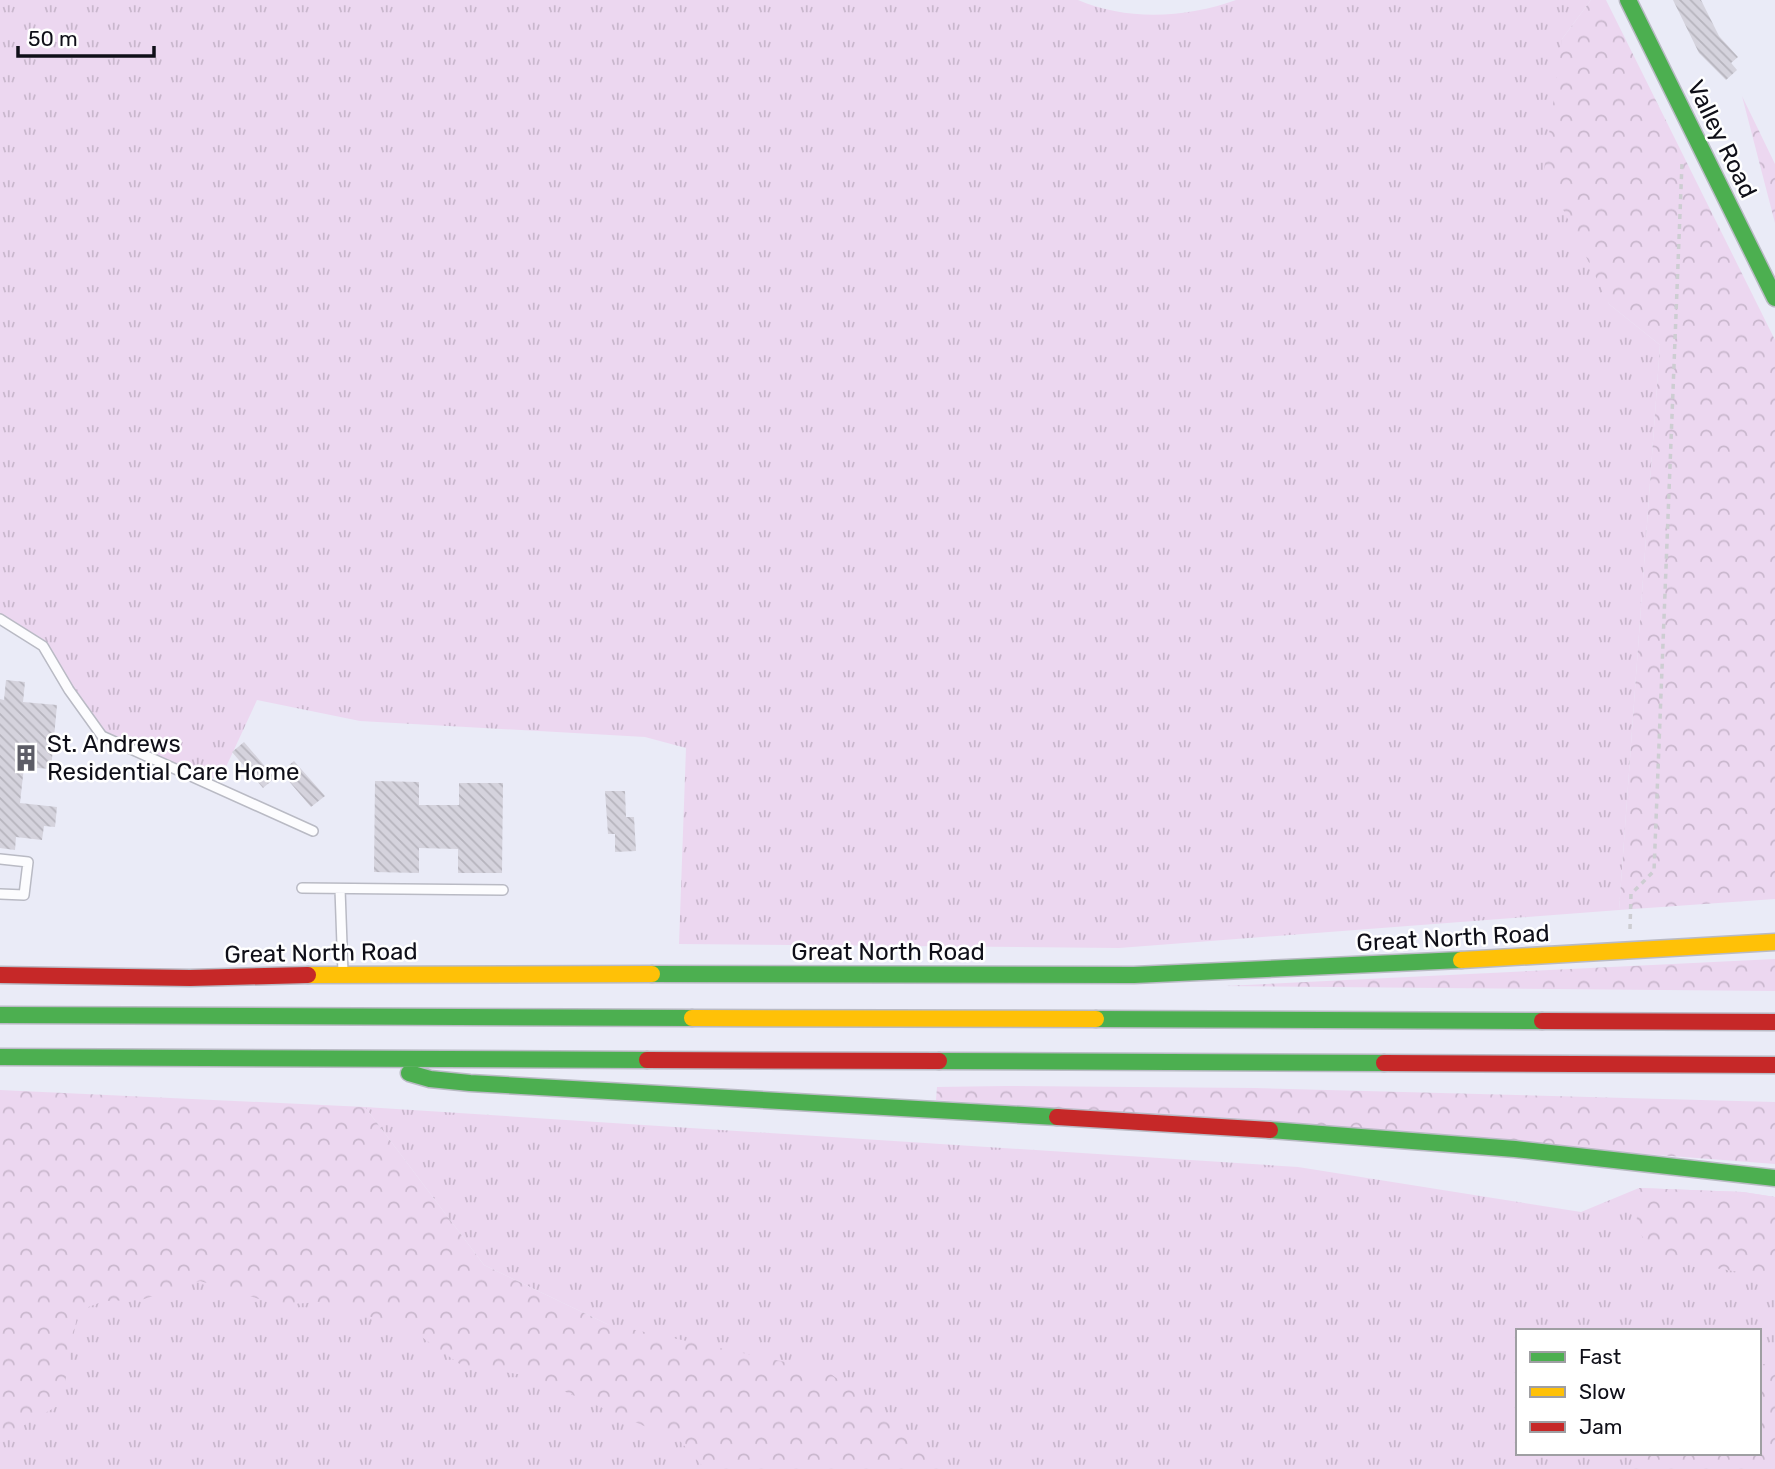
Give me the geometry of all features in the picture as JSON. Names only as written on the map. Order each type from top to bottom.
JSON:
[{"type":"main road","name":"Valley Road","points":[[1628,0],[1775,298]]},
{"type":"main road","name":"Great North Road","points":[[0,975],[190,978],[344,974],[1134,975],[1775,942]]},
{"type":"main road","points":[[0,1015],[1775,1022]]},
{"type":"main road","points":[[0,1057],[1775,1065]]},
{"type":"main road","points":[[356,1057],[430,1079],[470,1083],[1470,1143],[1667,1163],[1775,1178]]},
{"type":"lane","points":[[0,619],[43,646],[69,690],[103,736],[313,831]]},
{"type":"lane","points":[[0,859],[28,862],[24,895],[0,894]]},
{"type":"lane","points":[[302,888],[503,890]]},
{"type":"lane","points":[[340,889],[344,974]]},
{"type":"path","points":[[1631,950],[1631,894],[1654,871],[1683,156],[1693,131]]},
{"type":"green space","points":[[0,0],[1078,0],[1116,11],[1157,15],[1197,11],[1236,0],[1591,0],[1562,39],[1609,304],[1660,345],[1619,910],[1119,948],[679,944],[686,748],[645,737],[360,721],[257,700],[220,780],[102,736],[43,646],[0,619]]},
{"type":"green space","points":[[1591,0],[1606,0],[1775,340],[1775,899],[1619,910],[1660,345],[1609,304],[1544,170],[1562,39]]},
{"type":"green space","points":[[1742,96],[1775,164],[1775,223]]},
{"type":"green space","points":[[1775,959],[1775,991],[1225,986]]},
{"type":"green space","points":[[937,1087],[1255,1088],[1775,1102],[1775,1164],[936,1100]]},
{"type":"green space","points":[[0,1090],[365,1107],[484,1265],[607,1324],[827,1371],[955,1469],[705,1469],[681,1442],[529,1376],[461,1365],[409,1328],[320,1302],[279,1305],[200,1281],[141,1300],[104,1301],[78,1311],[61,1404],[0,1439]]},
{"type":"green space","points":[[365,1107],[1298,1167],[1581,1212],[1639,1188],[1743,1192],[1775,1197],[1775,1469],[951,1469],[607,1324],[484,1265]]},
{"type":"green space","points":[[1639,1188],[1743,1192],[1775,1197],[1775,1278],[1661,1259],[1636,1229]]},
{"type":"green space","points":[[150,1239],[582,1348],[793,1469],[0,1469],[0,1293]]},
{"type":"green space","points":[[1775,1362],[1775,1469],[1632,1469],[1638,1455],[1761,1455],[1761,1365]]},
{"type":"building","points":[[1673,0],[1701,0],[1719,36],[1738,57],[1731,63],[1737,70],[1726,80],[1699,53]]},
{"type":"building","name":"St. Andrews Residential Care Home","points":[[6,680],[25,682],[23,702],[57,705],[51,769],[24,767],[20,803],[57,807],[55,827],[44,826],[42,840],[16,837],[15,850],[0,848],[0,699],[4,700]]},
{"type":"building","points":[[244,742],[275,778],[263,788],[232,752]]},
{"type":"building","points":[[294,761],[325,796],[311,807],[281,772]]},
{"type":"building","points":[[375,781],[419,782],[419,805],[459,805],[459,783],[503,783],[502,873],[458,873],[458,849],[419,848],[419,873],[374,872]]},
{"type":"building","points":[[605,791],[625,791],[626,817],[634,817],[636,851],[615,852],[615,834],[608,834]]},
{"type":"traffic: fast","points":[[1628,0],[1775,298]]},
{"type":"traffic: fast","points":[[652,974],[1134,975],[1461,960]]},
{"type":"traffic: fast","points":[[0,1015],[692,1018]]},
{"type":"traffic: fast","points":[[1096,1019],[1542,1021]]},
{"type":"traffic: fast","points":[[0,1057],[647,1060]]},
{"type":"traffic: fast","points":[[939,1061],[1384,1063]]},
{"type":"traffic: fast","points":[[409,1073],[430,1079],[470,1083],[1057,1117]]},
{"type":"traffic: fast","points":[[1270,1130],[1515,1149],[1775,1178]]},
{"type":"traffic: slow","points":[[1461,960],[1775,942]]},
{"type":"traffic: slow","points":[[308,975],[652,974]]},
{"type":"traffic: slow","points":[[692,1018],[1096,1019]]},
{"type":"traffic: jam","points":[[0,975],[190,978],[308,975]]},
{"type":"traffic: jam","points":[[1542,1021],[1775,1022]]},
{"type":"traffic: jam","points":[[647,1060],[939,1061]]},
{"type":"traffic: jam","points":[[1384,1063],[1775,1065]]},
{"type":"traffic: jam","points":[[1057,1117],[1270,1130]]},
{"type":"place","name":"St. Andrews Residential Care Home","points":[[26,758]]}]
